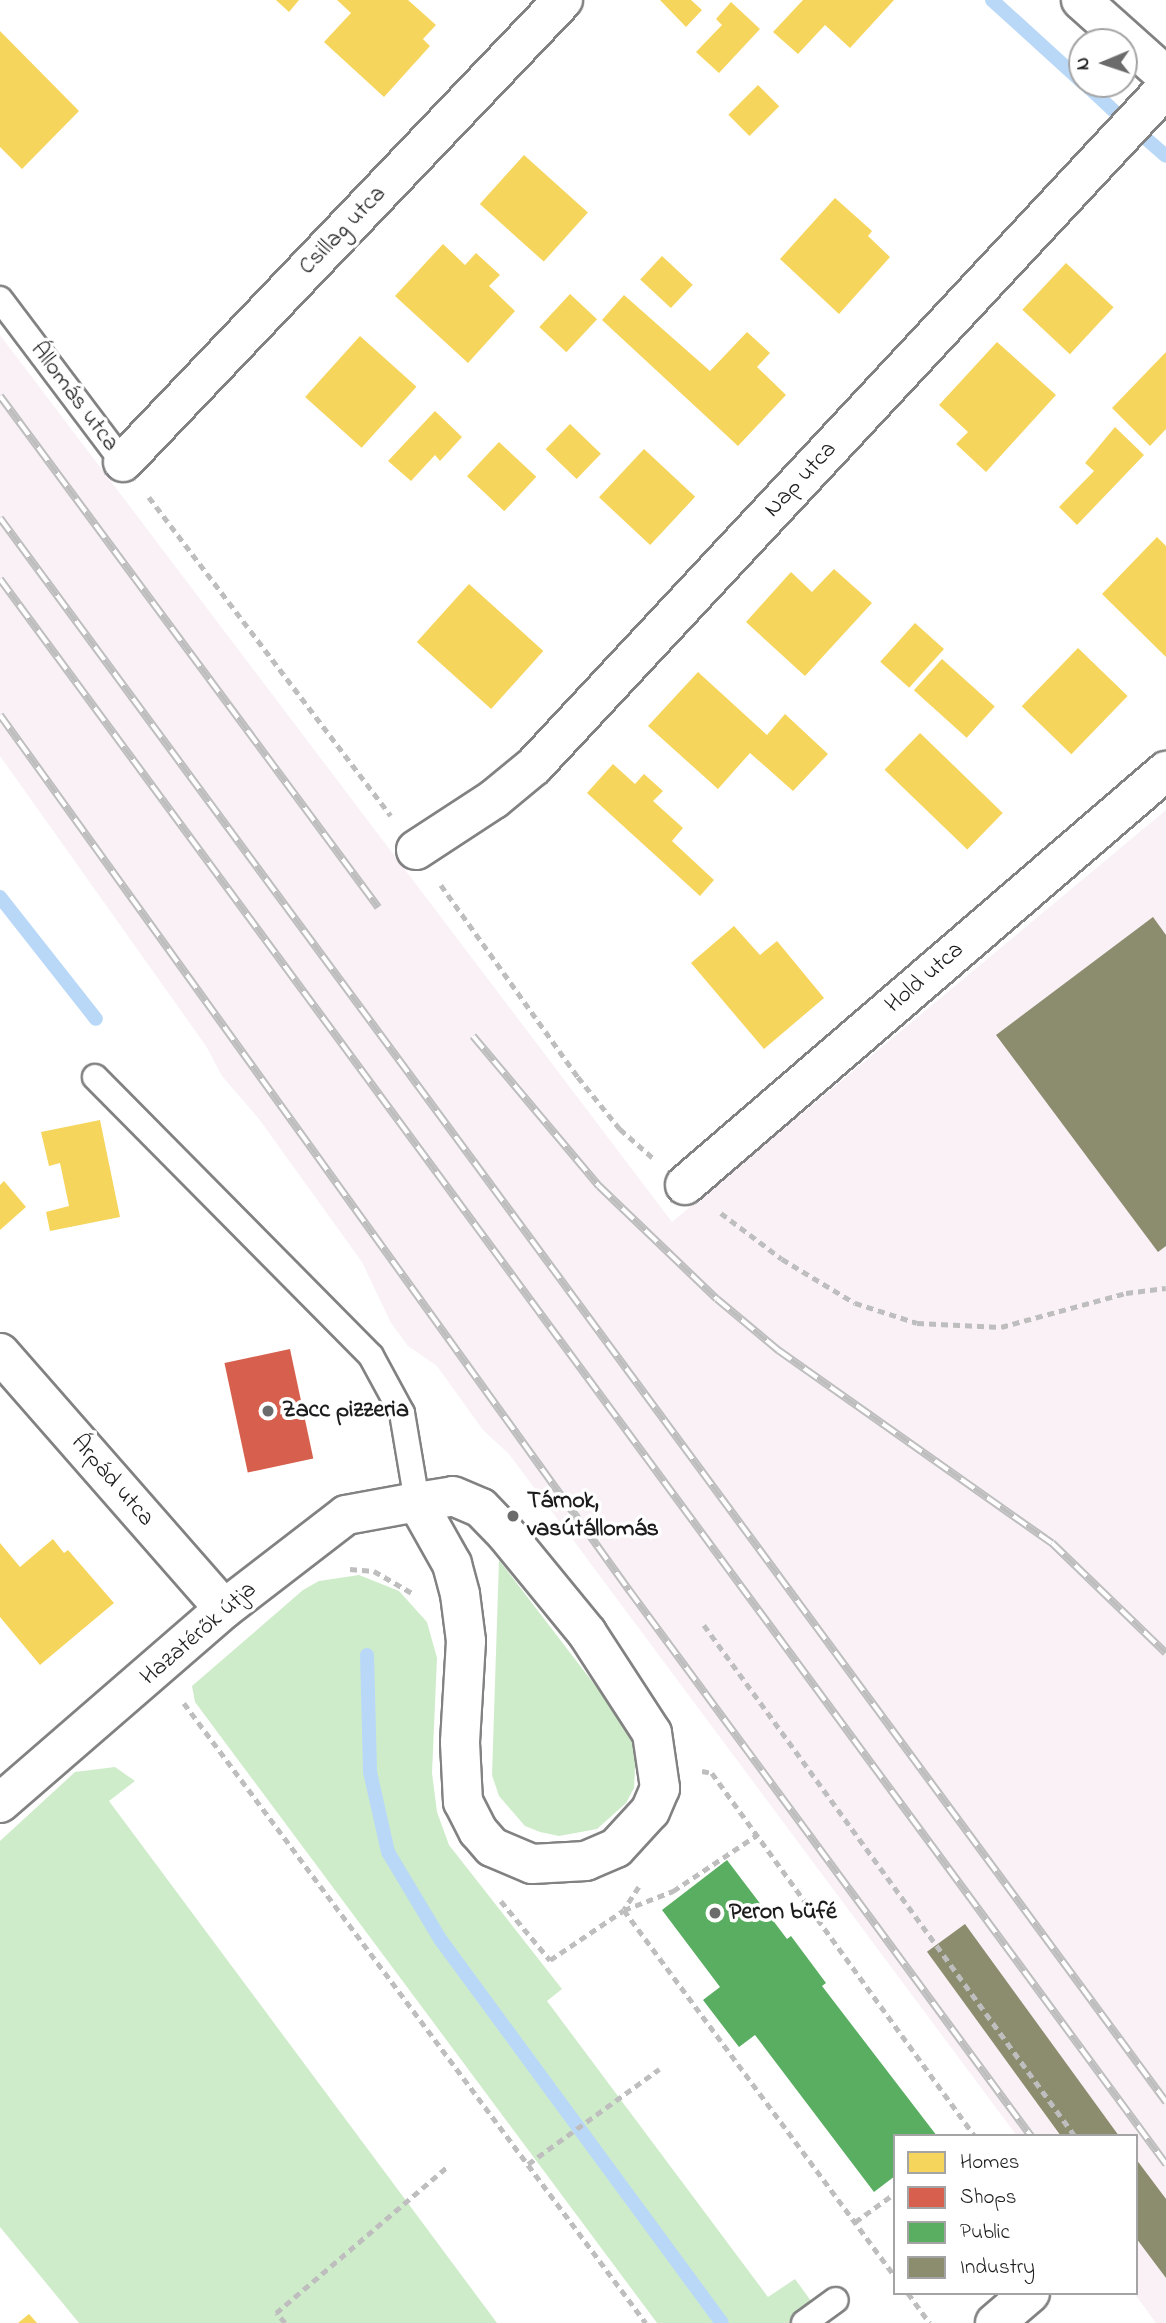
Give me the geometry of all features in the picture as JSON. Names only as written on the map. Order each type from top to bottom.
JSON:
[{"type":"street","name":"Csillag utca","points":[[123,463],[563,0]]},
{"type":"street","points":[[1081,0],[1166,76]]},
{"type":"street","name":"Nap utca","points":[[416,850],[495,799],[534,766],[1166,88]]},
{"type":"street","name":"Hold utca","points":[[685,1185],[1166,771]]},
{"type":"street","name":"Árpád utca","points":[[0,1353],[224,1609]]},
{"type":"street","name":"Hazatérők útja","points":[[0,1803],[159,1669],[224,1609],[346,1515],[416,1502],[453,1496],[481,1508],[506,1534],[587,1633],[652,1733],[660,1788],[650,1811],[616,1848],[586,1861],[556,1865],[512,1859],[492,1847],[463,1801],[460,1742],[466,1641],[460,1594],[452,1563],[416,1502]]},
{"type":"street","points":[[995,2323],[1028,2295]]},
{"type":"lane","name":"Állomás utca","points":[[0,299],[123,463]]},
{"type":"lane","points":[[95,1077],[371,1356],[402,1413],[416,1502]]},
{"type":"lane","points":[[804,2323],[836,2300]]},
{"type":"path","points":[[123,463],[416,850],[578,1077],[620,1129],[685,1185],[782,1259],[855,1303],[917,1323],[1001,1327],[1126,1293],[1166,1288]]},
{"type":"path","points":[[341,1570],[374,1571],[419,1600]]},
{"type":"path","points":[[704,1625],[1074,2134]]},
{"type":"path","points":[[159,1669],[646,2323]]},
{"type":"path","points":[[659,1767],[712,1773],[974,2134]]},
{"type":"path","points":[[496,1896],[550,1960],[624,1910],[893,2273]]},
{"type":"path","points":[[528,2164],[659,2069]]},
{"type":"path","points":[[285,2323],[276,2313],[448,2166]]},
{"type":"path","points":[[855,2222],[893,2194]]},
{"type":"path","points":[[909,2295],[930,2323]]},
{"type":"shaded area","points":[[0,335],[672,1222],[1166,810],[1166,2323],[1156,2323],[1135,2295],[1138,2295],[1138,2134],[1016,2134],[509,1454],[483,1430],[437,1366],[408,1346],[391,1323],[362,1262],[259,1119],[222,1076],[206,1046],[0,756]]},
{"type":"green space","points":[[499,1560],[627,1727],[636,1748],[634,1788],[626,1803],[597,1829],[559,1836],[540,1832],[525,1826],[499,1796],[492,1775]]},
{"type":"green space","points":[[359,1575],[399,1591],[427,1622],[437,1658],[432,1773],[437,1812],[449,1845],[562,1989],[547,2001],[768,2297],[795,2279],[827,2323],[657,2323],[195,1702],[192,1686],[303,1590],[319,1581]]},
{"type":"green space","points":[[115,1767],[135,1781],[109,1801],[497,2323],[79,2323],[0,2227],[0,1841],[75,1772]]},
{"type":"building: Homes","points":[[276,0],[299,0],[289,12]]},
{"type":"building: Homes","points":[[337,0],[408,0],[436,25],[423,39],[430,46],[384,97],[324,42],[351,13]]},
{"type":"building: Homes","points":[[660,0],[691,0],[702,10],[686,27]]},
{"type":"building: Homes","points":[[803,0],[894,0],[850,48],[825,25],[798,54],[773,32]]},
{"type":"building: Homes","points":[[731,2],[760,29],[719,73],[696,52],[722,25],[716,19]]},
{"type":"building: Homes","points":[[0,31],[79,111],[22,169],[0,147]]},
{"type":"building: Homes","points":[[758,85],[779,106],[750,136],[728,115]]},
{"type":"building: Homes","points":[[524,155],[588,213],[544,262],[480,204]]},
{"type":"building: Homes","points":[[835,198],[872,231],[868,236],[890,257],[839,314],[780,259]]},
{"type":"building: Homes","points":[[443,244],[465,265],[476,253],[500,275],[489,286],[515,311],[468,363],[395,296]]},
{"type":"building: Homes","points":[[662,256],[693,285],[671,308],[640,279]]},
{"type":"building: Homes","points":[[1066,263],[1114,307],[1070,354],[1022,310]]},
{"type":"building: Homes","points":[[570,294],[597,319],[566,352],[539,327]]},
{"type":"building: Homes","points":[[624,295],[710,371],[747,332],[770,353],[757,367],[786,395],[738,446],[602,320]]},
{"type":"building: Homes","points":[[360,336],[416,387],[362,448],[305,397]]},
{"type":"building: Homes","points":[[997,342],[1056,395],[986,472],[956,444],[968,432],[939,405]]},
{"type":"building: Homes","points":[[1166,352],[1166,429],[1150,446],[1112,408]]},
{"type":"building: Homes","points":[[435,411],[462,437],[440,461],[435,455],[411,481],[388,461]]},
{"type":"building: Homes","points":[[570,424],[601,454],[577,479],[546,449]]},
{"type":"building: Homes","points":[[1115,427],[1144,455],[1077,525],[1059,507],[1094,471],[1085,463]]},
{"type":"building: Homes","points":[[499,442],[536,477],[504,511],[467,476]]},
{"type":"building: Homes","points":[[644,449],[695,497],[650,545],[599,497]]},
{"type":"building: Homes","points":[[1157,537],[1166,546],[1166,657],[1102,594]]},
{"type":"building: Homes","points":[[834,569],[872,603],[805,676],[746,622],[791,572],[812,592]]},
{"type":"building: Homes","points":[[469,584],[543,651],[491,709],[417,642]]},
{"type":"building: Homes","points":[[915,623],[944,649],[909,688],[880,662]]},
{"type":"building: Homes","points":[[1078,648],[1128,696],[1071,754],[1022,706]]},
{"type":"building: Homes","points":[[942,659],[995,707],[967,738],[914,690]]},
{"type":"building: Homes","points":[[698,672],[767,735],[785,714],[828,754],[793,791],[750,753],[718,789],[648,726]]},
{"type":"building: Homes","points":[[920,733],[1003,813],[967,850],[885,770]]},
{"type":"building: Homes","points":[[613,764],[635,784],[644,774],[663,791],[653,801],[683,828],[672,841],[714,880],[700,896],[587,793]]},
{"type":"building: Homes","points":[[734,926],[760,955],[777,941],[824,998],[764,1049],[691,963]]},
{"type":"building: Homes","points":[[100,1120],[120,1217],[50,1231],[46,1212],[69,1206],[60,1163],[49,1166],[41,1132]]},
{"type":"building: Homes","points":[[4,1181],[26,1207],[0,1230],[0,1185]]},
{"type":"building: Homes","points":[[53,1539],[64,1553],[68,1550],[114,1603],[40,1665],[0,1617],[0,1543],[20,1567]]},
{"type":"building: Homes","points":[[29,2314],[37,2323],[18,2323]]},
{"type":"building: Shops","name":"Zacc pizzeria","points":[[290,1349],[313,1459],[248,1472],[224,1363]]},
{"type":"building: Public","points":[[727,1860],[787,1939],[791,1936],[826,1983],[822,1986],[935,2134],[893,2134],[893,2178],[874,2192],[755,2035],[739,2047],[703,2000],[720,1987],[662,1910]]},
{"type":"building: Industry","points":[[1153,917],[1166,935],[1166,1246],[1158,1252],[996,1035]]},
{"type":"building: Industry","points":[[965,1924],[1118,2134],[1059,2134],[927,1952]]},
{"type":"building: Industry","points":[[1138,2162],[1166,2199],[1166,2278],[1138,2241]]},
{"type":"waterway","points":[[992,0],[1068,69]]},
{"type":"waterway","points":[[1100,98],[1115,112]]},
{"type":"waterway","points":[[1143,136],[1166,156]]},
{"type":"waterway","points":[[0,897],[96,1019]]},
{"type":"waterway","points":[[367,1655],[370,1772],[388,1852],[440,1939],[722,2323]]},
{"type":"railway","points":[[0,396],[378,907]]},
{"type":"railway","points":[[0,518],[1166,2102]]},
{"type":"railway","points":[[0,579],[1166,2164]]},
{"type":"railway","points":[[0,715],[629,1590],[1030,2134]]},
{"type":"railway","points":[[473,1036],[599,1186],[717,1299],[778,1350],[1052,1543],[1166,1653]]},
{"type":"place","name":"Zacc pizzeria","points":[[268,1411]]},
{"type":"place","name":"Tárnok, vasútállomás","points":[[513,1516]]},
{"type":"place","name":"Peron büfé","points":[[715,1913]]}]
